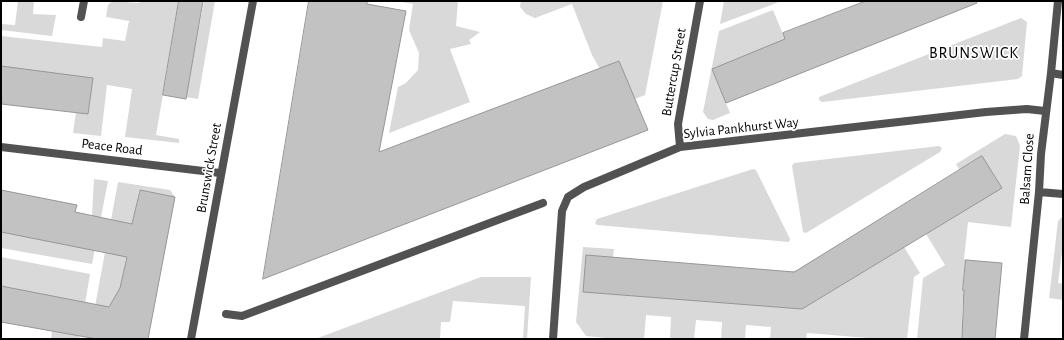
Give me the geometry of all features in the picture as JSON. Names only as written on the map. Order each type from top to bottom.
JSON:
[{"type":"street","points":[[81,17],[84,1]]},
{"type":"street","name":"Brunswick Street","points":[[191,339],[220,173],[253,1]]},
{"type":"street","name":"Buttercup Street","points":[[680,147],[678,124],[700,1]]},
{"type":"street","name":"Balsam Close","points":[[1024,339],[1039,192],[1045,111],[1051,73],[1058,1]]},
{"type":"street","points":[[1051,73],[1063,74]]},
{"type":"street","name":"Sylvia Pankhurst Way","points":[[553,339],[559,232],[562,211],[568,197],[584,186],[680,147],[986,112],[1027,109],[1045,111]]},
{"type":"street","name":"Peace Road","points":[[1,147],[220,173]]},
{"type":"street","points":[[1039,192],[1063,194]]},
{"type":"street","points":[[226,314],[242,316],[543,204]]},
{"type":"shaded area","points":[[18,1],[34,1],[33,14],[56,15],[52,36],[1,30],[1,24],[15,25]]},
{"type":"shaded area","points":[[112,1],[139,3],[140,1],[179,1],[156,135],[179,139],[179,143],[125,137],[132,89],[107,85],[101,136],[73,133],[76,112],[88,114],[93,78],[1,67],[1,36],[102,47],[103,38],[125,41],[129,21],[106,17],[108,5]]},
{"type":"shaded area","points":[[204,1],[215,1],[198,99],[186,97]]},
{"type":"shaded area","points":[[397,1],[458,1],[456,26],[480,32],[469,40],[471,44],[450,49],[470,102],[389,133],[398,87],[406,83],[418,70],[419,53],[409,30],[413,4]]},
{"type":"shaded area","points":[[521,1],[663,1],[645,95],[635,99],[600,69],[592,55],[572,4],[535,18],[526,14],[520,7]]},
{"type":"shaded area","points":[[724,1],[782,1],[720,24]]},
{"type":"shaded area","points":[[773,10],[785,39],[726,103],[730,113],[713,120],[708,119],[703,112],[719,31]]},
{"type":"shaded area","points":[[1021,18],[1027,22],[1022,76],[1018,79],[822,102],[819,100],[819,97]]},
{"type":"shaded area","points":[[1005,134],[1016,136],[1020,146],[1011,227],[968,222],[964,259],[970,260],[969,270],[965,270],[963,290],[968,291],[963,300],[962,319],[967,320],[962,339],[917,339],[923,278],[945,265],[926,234],[1001,187],[982,157],[960,170],[956,164]]},
{"type":"shaded area","points":[[939,146],[942,148],[940,152],[806,233],[803,232],[792,166],[794,163]]},
{"type":"shaded area","points":[[753,169],[756,170],[790,239],[789,242],[597,225],[595,223],[597,219]]},
{"type":"shaded area","points":[[94,179],[108,181],[92,264],[1,248],[1,232],[85,248],[92,215]]},
{"type":"shaded area","points":[[118,182],[170,190],[175,197],[139,190],[111,339],[89,339]]},
{"type":"shaded area","points":[[1063,216],[1063,245],[1058,283],[1063,284],[1063,300],[1049,298],[1058,221]]},
{"type":"shaded area","points":[[583,247],[614,249],[613,257],[763,306],[788,308],[791,272],[797,270],[816,301],[904,247],[920,273],[914,277],[907,339],[880,339],[807,333],[806,339],[770,339],[771,327],[746,325],[745,339],[721,339],[722,322],[696,320],[694,339],[670,339],[671,317],[646,315],[644,339],[616,339],[586,336],[576,322]]},
{"type":"shaded area","points":[[1,257],[90,274],[79,339],[51,339],[52,331],[72,334],[78,301],[1,286]]},
{"type":"shaded area","points":[[481,277],[531,277],[527,339],[523,339],[525,306],[453,301],[450,322],[441,322],[440,339],[315,339]]},
{"type":"building","points":[[179,1],[203,1],[186,99],[163,95]]},
{"type":"building","points":[[309,1],[367,1],[367,4],[406,11],[379,152],[619,61],[648,130],[263,279]]},
{"type":"building","points":[[866,1],[976,1],[977,3],[726,103],[712,69],[785,39],[783,33]]},
{"type":"building","points":[[1,66],[93,78],[88,114],[1,104]]},
{"type":"building","points":[[982,156],[1002,188],[802,309],[583,292],[586,255],[794,272]]},
{"type":"building","points":[[1,190],[77,205],[75,212],[132,224],[140,190],[175,197],[148,339],[97,339],[1,322],[1,286],[109,307],[120,288],[127,257],[1,232]]},
{"type":"building","points":[[966,260],[1002,263],[995,339],[962,339],[963,290]]},
{"type":"district","name":"BRUNSWICK","points":[[974,53]]}]
